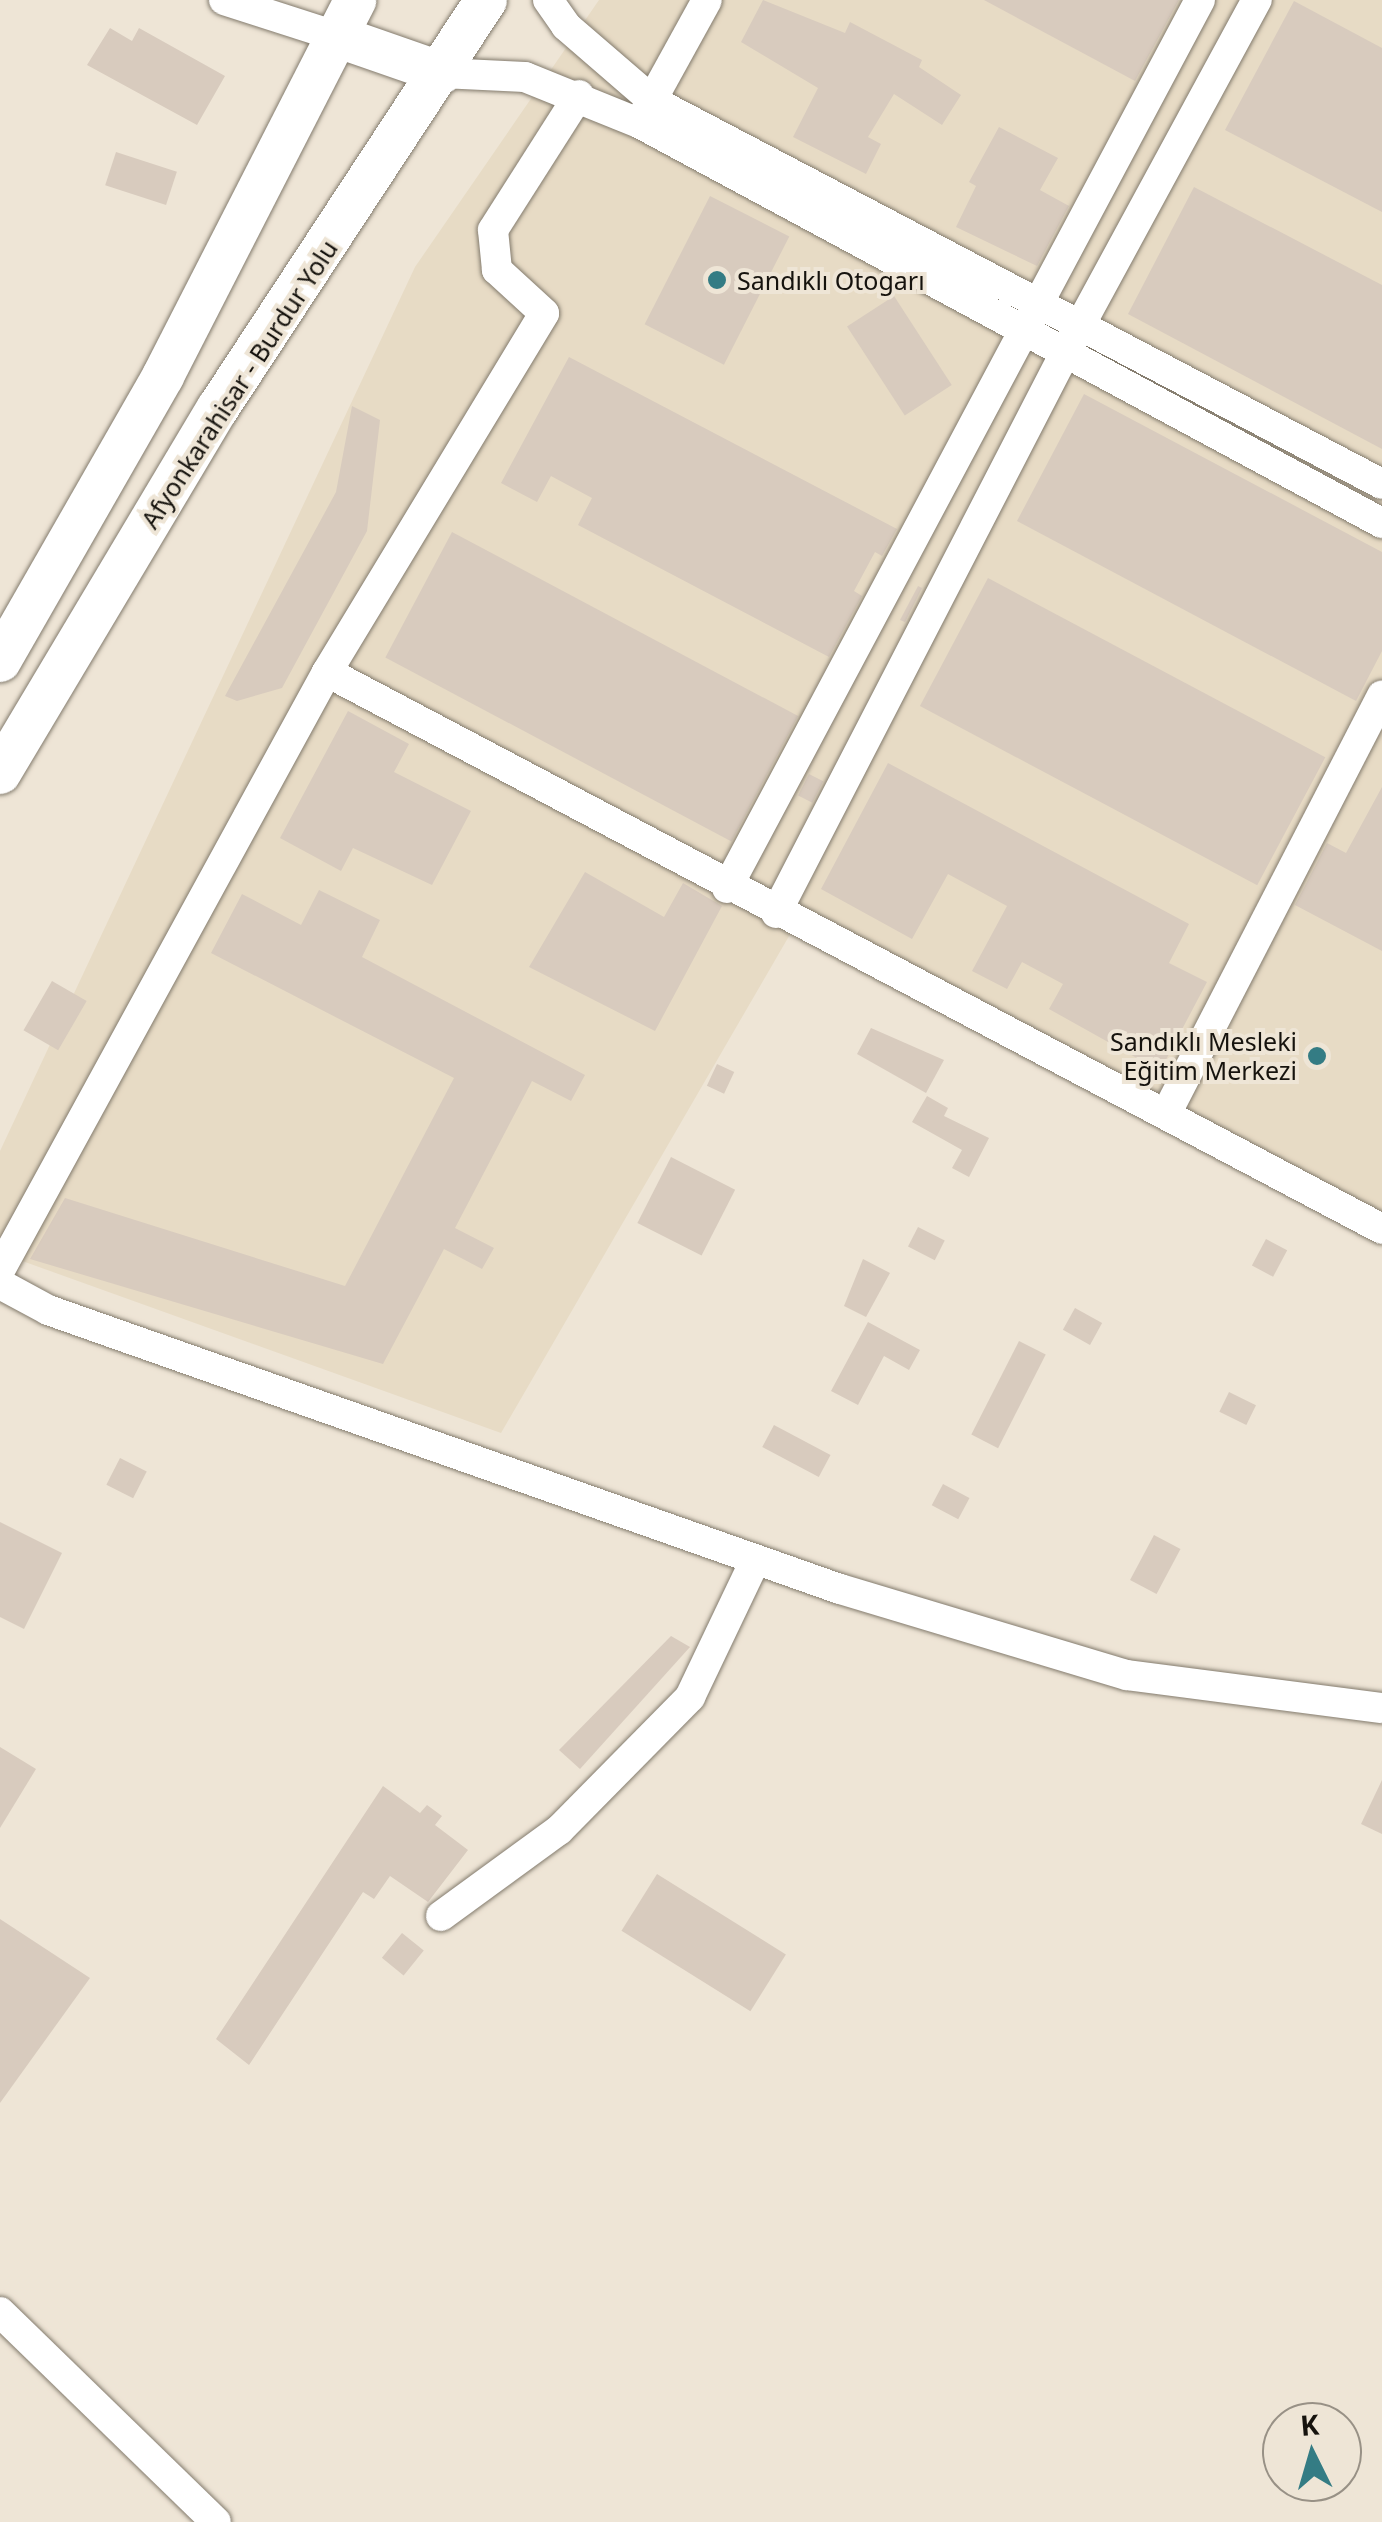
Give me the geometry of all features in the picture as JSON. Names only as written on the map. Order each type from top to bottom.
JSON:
[{"type":"highway","name":"Afyonkarahisar - Burdur Yolu","points":[[0,773],[218,408],[442,73],[486,0]]},
{"type":"highway","points":[[0,660],[163,376],[346,18],[442,73]]},
{"type":"street","points":[[224,0],[346,18]]},
{"type":"street","points":[[548,0],[573,13],[646,112],[1021,334],[1382,523]]},
{"type":"street","points":[[646,112],[706,0]]},
{"type":"street","points":[[726,888],[1200,0]]},
{"type":"street","points":[[776,913],[1064,355],[1256,0]]},
{"type":"street","points":[[442,73],[525,77],[646,112],[1038,308],[1083,323],[1382,484]]},
{"type":"street","points":[[0,1270],[327,672],[544,313],[497,270],[494,230],[579,95]]},
{"type":"street","points":[[327,672],[726,888],[1382,1228]]},
{"type":"street","points":[[1166,1114],[1382,696]]},
{"type":"street","points":[[0,1284],[48,1310],[755,1560],[1127,1675],[1382,1708]]},
{"type":"street","points":[[441,1916],[559,1830],[690,1698],[755,1560]]},
{"type":"street","points":[[0,2312],[216,2522]]},
{"type":"shaded area","points":[[599,0],[1382,0],[1382,1243],[796,924],[501,1433],[0,1253],[0,1151],[415,267]]},
{"type":"building","points":[[763,0],[845,33],[850,22],[922,60],[919,67],[961,95],[942,125],[894,94],[868,137],[881,144],[866,174],[793,137],[818,88],[741,42]]},
{"type":"building","points":[[984,0],[1179,0],[1135,81]]},
{"type":"building","points":[[1294,1],[1382,48],[1382,212],[1225,130]]},
{"type":"building","points":[[110,28],[132,41],[139,28],[225,76],[197,125],[87,65]]},
{"type":"building","points":[[999,127],[1058,158],[1040,190],[1069,206],[1037,266],[956,227],[976,186],[969,182]]},
{"type":"building","points":[[116,152],[177,172],[166,205],[105,185]]},
{"type":"building","points":[[1194,187],[1382,285],[1382,449],[1128,314]]},
{"type":"building","name":"Sandıklı Otogarı","points":[[710,196],[789,236],[724,365],[645,324]]},
{"type":"building","points":[[894,296],[952,385],[905,415],[847,326]]},
{"type":"building","points":[[569,357],[897,529],[882,556],[875,552],[854,591],[862,596],[829,657],[578,525],[592,498],[551,476],[537,502],[501,483]]},
{"type":"building","points":[[1084,394],[1382,552],[1382,651],[1356,701],[1017,521]]},
{"type":"building","points":[[352,406],[380,420],[367,531],[282,688],[237,701],[225,696],[336,492]]},
{"type":"building","points":[[452,532],[798,716],[731,841],[385,657]]},
{"type":"building","points":[[988,578],[1325,757],[1257,885],[920,706]]},
{"type":"building","points":[[918,586],[922,588],[905,622],[900,620]]},
{"type":"building","points":[[348,711],[409,744],[394,772],[471,811],[432,885],[353,848],[341,871],[280,838]]},
{"type":"building","points":[[888,763],[1189,924],[1169,963],[1207,982],[1160,1071],[1049,1009],[1063,984],[1022,962],[1007,989],[972,971],[1007,906],[948,874],[912,939],[821,889]]},
{"type":"building","points":[[809,774],[823,781],[812,803],[798,795]]},
{"type":"building","points":[[1382,787],[1382,951],[1295,905],[1327,843],[1346,853]]},
{"type":"building","points":[[585,872],[664,917],[683,883],[722,906],[655,1031],[529,967]]},
{"type":"building","points":[[319,890],[380,920],[362,957],[585,1075],[571,1101],[532,1081],[455,1228],[494,1248],[482,1269],[444,1249],[383,1364],[30,1259],[65,1198],[345,1286],[454,1078],[211,953],[242,894],[301,925]]},
{"type":"building","points":[[52,981],[87,1001],[58,1050],[24,1030]]},
{"type":"building","points":[[871,1028],[944,1060],[926,1093],[857,1054]]},
{"type":"building","points":[[717,1064],[734,1072],[724,1094],[707,1086]]},
{"type":"building","points":[[927,1096],[948,1108],[944,1116],[989,1138],[969,1177],[952,1168],[962,1150],[912,1122]]},
{"type":"building","points":[[671,1157],[735,1190],[702,1256],[637,1223]]},
{"type":"building","points":[[918,1227],[945,1241],[935,1260],[908,1247]]},
{"type":"building","points":[[1266,1239],[1287,1250],[1273,1277],[1252,1265]]},
{"type":"building","points":[[863,1259],[890,1273],[866,1317],[844,1306]]},
{"type":"building","points":[[1075,1308],[1102,1323],[1090,1345],[1063,1330]]},
{"type":"building","points":[[868,1322],[920,1350],[909,1370],[884,1356],[858,1405],[831,1391]]},
{"type":"building","points":[[1019,1341],[1046,1355],[998,1448],[971,1435]]},
{"type":"building","points":[[1229,1392],[1256,1405],[1246,1425],[1219,1412]]},
{"type":"building","points":[[774,1425],[831,1455],[819,1477],[762,1447]]},
{"type":"building","points":[[120,1458],[147,1472],[133,1498],[106,1485]]},
{"type":"building","points":[[943,1484],[969,1498],[958,1519],[932,1505]]},
{"type":"building","points":[[0,1522],[62,1553],[24,1629],[0,1617]]},
{"type":"building","points":[[1154,1535],[1180,1549],[1157,1594],[1130,1580]]},
{"type":"building","points":[[671,1636],[690,1647],[580,1769],[559,1750]]},
{"type":"building","points":[[0,1747],[36,1769],[0,1828]]},
{"type":"building","points":[[1382,1780],[1382,1834],[1361,1824]]},
{"type":"building","points":[[383,1786],[420,1813],[427,1805],[442,1816],[435,1825],[468,1850],[428,1902],[390,1876],[374,1899],[363,1892],[249,2065],[216,2039]]},
{"type":"building","points":[[657,1874],[786,1955],[750,2011],[621,1931]]},
{"type":"building","points":[[0,1919],[90,1978],[0,2103]]},
{"type":"building","points":[[402,1933],[424,1951],[404,1975],[382,1958]]},
{"type":"place","name":"Sandıklı Otogarı","points":[[717,280]]},
{"type":"place","name":"Sandıklı Mesleki Eğitim Merkezi","points":[[1317,1056]]}]
